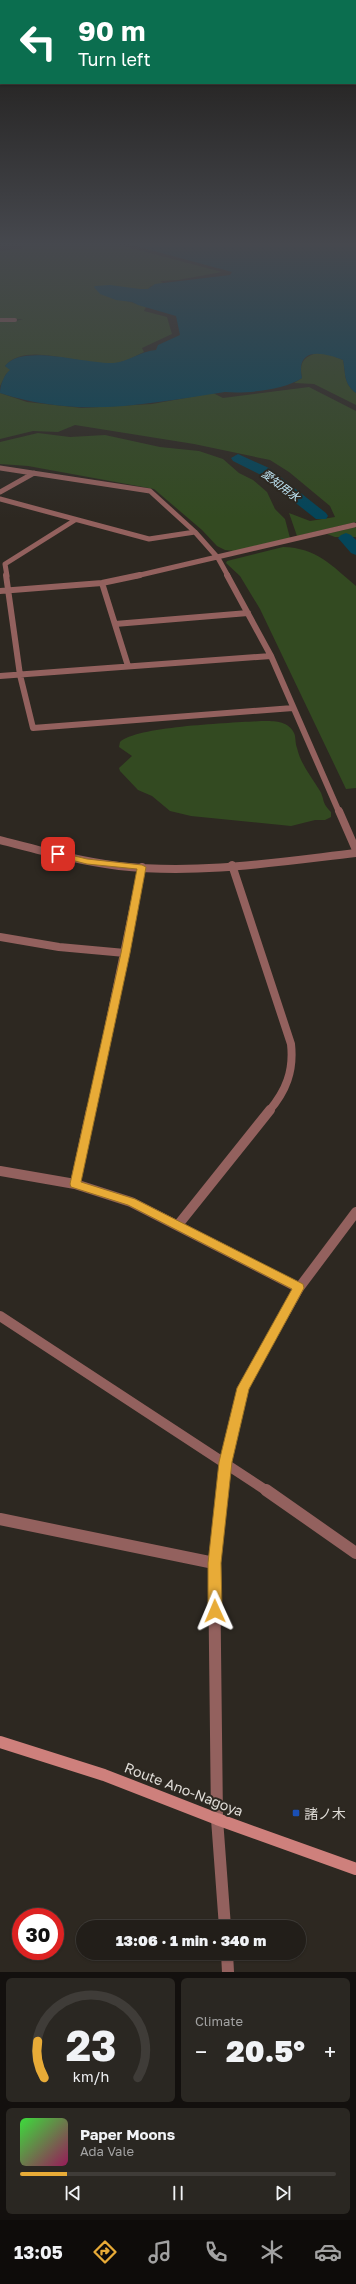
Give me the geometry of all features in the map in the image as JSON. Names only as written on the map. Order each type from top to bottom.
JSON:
[{"type":"main road","name":"Route Ano-Nagoya","points":[[0,1742],[104,1775],[217,1819],[356,1869]]},
{"type":"street","points":[[0,468],[150,491],[195,532],[218,558],[271,656],[356,850]]},
{"type":"street","points":[[0,492],[34,473]]},
{"type":"street","points":[[0,499],[149,539],[195,532]]},
{"type":"street","points":[[76,520],[4,564],[20,675],[33,728],[293,708]]},
{"type":"street","points":[[0,591],[102,583],[218,558],[354,525]]},
{"type":"street","points":[[102,583],[128,666]]},
{"type":"street","points":[[115,624],[248,613]]},
{"type":"street","points":[[0,676],[271,656]]},
{"type":"street","points":[[0,840],[87,862],[142,867],[189,869],[356,853]]},
{"type":"street","points":[[178,1226],[275,1104],[286,1087],[294,1056],[289,1034],[232,865]]},
{"type":"street","points":[[75,1184],[126,953],[142,867]]},
{"type":"street","points":[[0,937],[60,946],[126,953]]},
{"type":"street","points":[[0,1171],[75,1184],[131,1202],[299,1288]]},
{"type":"street","points":[[224,1920],[217,1819],[214,1563],[226,1462],[243,1388],[299,1288],[356,1212]]},
{"type":"street","points":[[0,1316],[226,1462],[356,1553]]},
{"type":"street","points":[[0,1519],[214,1563]]},
{"type":"street","points":[[227,1960],[228,1972]]},
{"type":"green space","points":[[0,335],[170,335],[142,348],[144,352],[130,359],[108,364],[43,355],[28,355],[15,358],[5,366],[11,370],[6,374],[0,386]]},
{"type":"green space","points":[[317,353],[328,354],[343,360],[347,382],[356,393],[356,405],[314,384],[294,383],[302,378],[301,368],[303,361],[308,356]]},
{"type":"green space","points":[[309,387],[356,411],[356,522],[297,536],[289,513],[310,521],[335,517],[330,506],[289,472],[270,460],[194,444],[75,425],[58,432],[33,431],[0,439],[0,393],[27,402],[82,408],[152,404],[213,393],[223,398]]},
{"type":"green space","points":[[38,433],[70,437],[105,435],[160,447],[199,451],[223,459],[239,473],[253,480],[267,492],[275,509],[285,519],[290,538],[234,551],[225,550],[217,546],[202,530],[154,489],[28,466],[0,464],[0,442]]},
{"type":"green space","points":[[356,527],[356,537],[335,537],[327,534]]},
{"type":"green space","points":[[283,547],[295,548],[314,554],[331,565],[356,586],[356,788],[346,789],[260,609],[240,576],[226,563],[227,561]]},
{"type":"green space","points":[[261,721],[284,723],[291,729],[295,735],[296,746],[301,760],[320,791],[324,803],[331,812],[331,817],[325,820],[315,820],[291,826],[191,816],[170,811],[152,796],[138,790],[120,771],[119,768],[132,756],[119,747],[120,742],[130,737],[145,732],[186,726]]},
{"type":"water","points":[[180,335],[356,335],[356,393],[347,382],[343,360],[328,355],[313,354],[307,356],[303,361],[301,368],[302,378],[285,386],[254,392],[225,392],[167,401],[112,407],[58,406],[30,401],[0,393],[3,380],[10,370],[5,366],[13,359],[39,355],[113,363],[129,359],[145,352],[156,350],[158,345]]},
{"type":"waterway","name":"愛知用水","points":[[238,458],[264,471],[321,516]]},
{"type":"waterway","name":"愛知用水","points":[[346,538],[356,550]]},
{"type":"place","name":"諸ノ木","points":[[296,1813]]},
{"type":"route","points":[[58,854],[87,862],[142,867],[126,953],[75,1184],[131,1202],[299,1288],[243,1388],[226,1462],[214,1563],[215,1611]]}]
